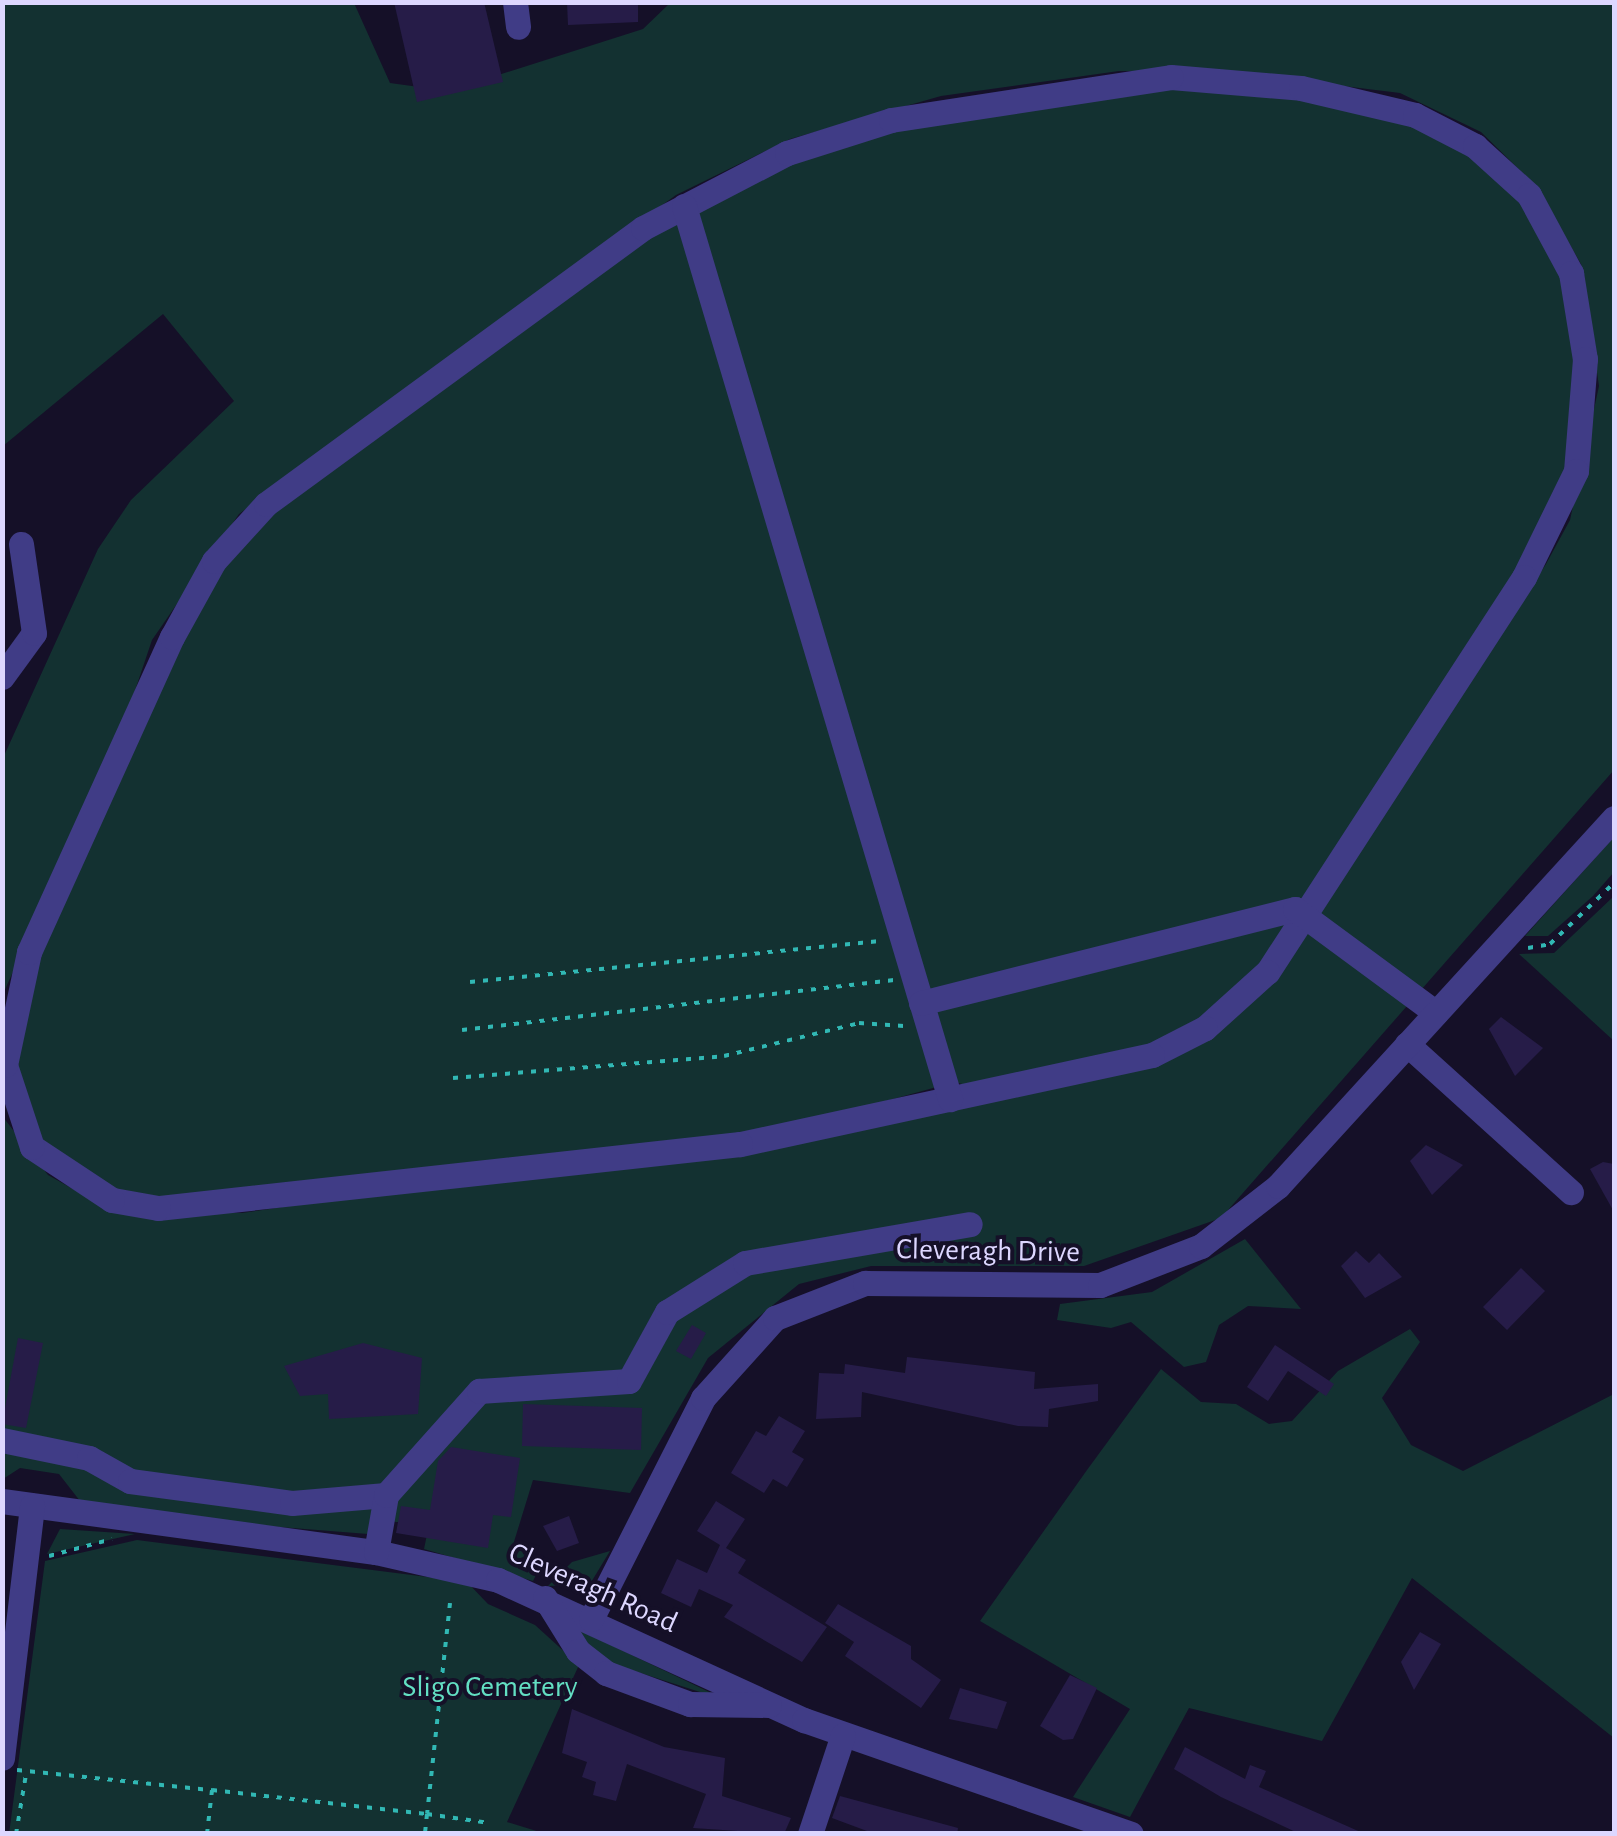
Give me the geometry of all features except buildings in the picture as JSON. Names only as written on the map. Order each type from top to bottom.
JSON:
[{"type":"street","points":[[1171,77],[1301,88],[1415,115],[1474,146],[1529,195],[1571,272],[1585,360],[1576,470],[1524,577],[1306,916],[1267,972],[1188,1037],[1152,1055],[740,1144],[158,1208],[112,1200],[58,1170],[32,1147],[9,1093],[14,996],[41,922],[214,561],[266,504],[684,206],[787,153],[892,120],[1171,77]]},
{"type":"street","points":[[684,206],[950,1099]]},
{"type":"street","points":[[2,676],[34,633],[21,544]]},
{"type":"street","name":"Cleveragh Drive","points":[[592,1619],[703,1398],[774,1318],[865,1283],[1047,1289],[1166,1264],[1278,1186],[1614,818]]},
{"type":"street","points":[[925,1015],[1280,911],[1306,916],[1436,1012]]},
{"type":"street","points":[[1407,1044],[1571,1192]]},
{"type":"street","points":[[376,1552],[386,1495],[479,1390],[630,1381],[667,1312],[745,1263],[970,1224]]},
{"type":"street","points":[[2,1440],[89,1458],[130,1481],[292,1502],[386,1495]]},
{"type":"street","name":"Cleveragh Road","points":[[2,1500],[376,1552],[544,1598],[768,1705],[1131,1834]]},
{"type":"street","points":[[2,1758],[9,1641],[32,1506]]},
{"type":"street","points":[[544,1598],[578,1651],[606,1674],[690,1704],[768,1705]]},
{"type":"street","points":[[810,1834],[844,1735]]},
{"type":"path","points":[[1504,941],[1550,944],[1614,883]]},
{"type":"path","points":[[470,982],[647,972],[861,938],[904,946]]},
{"type":"path","points":[[462,1030],[913,977]]},
{"type":"path","points":[[453,1078],[724,1056],[858,1023],[925,1015]]},
{"type":"path","points":[[25,1563],[132,1534]]},
{"type":"path","points":[[425,1834],[450,1603]]},
{"type":"path","points":[[2,1768],[489,1822]]},
{"type":"path","points":[[16,1834],[26,1772]]},
{"type":"path","points":[[207,1834],[212,1790]]},
{"type":"green space","points":[[3,3],[354,3],[390,83],[448,91],[643,29],[670,3],[1614,3],[1614,770],[1221,1218],[1084,1266],[871,1266],[799,1284],[708,1358],[630,1493],[533,1480],[513,1545],[541,1565],[533,1581],[424,1549],[429,1525],[386,1521],[368,1534],[228,1523],[80,1501],[59,1474],[20,1468],[3,1479],[3,1117],[48,1175],[114,1212],[242,1213],[979,1103],[1177,1055],[1266,989],[1546,564],[1570,520],[1599,386],[1581,264],[1536,186],[1481,132],[1400,93],[1229,72],[1119,71],[941,96],[790,139],[676,195],[239,514],[152,640],[120,735],[3,994],[3,758],[98,549],[131,500],[234,401],[163,314],[3,446]]},
{"type":"green space","points":[[1172,85],[1299,94],[1410,121],[1468,152],[1522,201],[1561,266],[1578,364],[1567,475],[1521,575],[1260,973],[1202,1025],[1150,1051],[976,1088],[955,1082],[758,1136],[161,1205],[117,1195],[62,1164],[20,1117],[13,1092],[29,969],[195,604],[272,506],[647,234],[789,160],[891,129]]},
{"type":"green space","points":[[1614,837],[1614,872],[1593,896],[1548,936],[1525,936]]},
{"type":"green space","points":[[1614,896],[1614,1041],[1519,954],[1554,953]]},
{"type":"green space","points":[[1245,1239],[1301,1309],[1248,1306],[1219,1325],[1206,1362],[1184,1367],[1131,1322],[1111,1328],[1057,1320],[1060,1304],[1152,1292]]},
{"type":"green space","points":[[1410,1329],[1420,1342],[1382,1398],[1411,1445],[1463,1471],[1614,1394],[1614,1738],[1412,1578],[1322,1741],[1189,1708],[1130,1817],[1073,1797],[1130,1709],[980,1621],[1087,1470],[1161,1369],[1201,1402],[1236,1404],[1269,1424],[1292,1421],[1338,1371]]},
{"type":"green space","points":[[60,1529],[135,1534],[47,1554]]},
{"type":"green space","name":"Sligo Cemetery","points":[[137,1540],[467,1582],[488,1604],[535,1625],[579,1665],[507,1822],[543,1833],[9,1834],[45,1561]]},
{"type":"green space","points":[[610,1551],[590,1584],[548,1586],[572,1562]]},
{"type":"green space","points":[[569,1625],[728,1701],[597,1659]]}]
